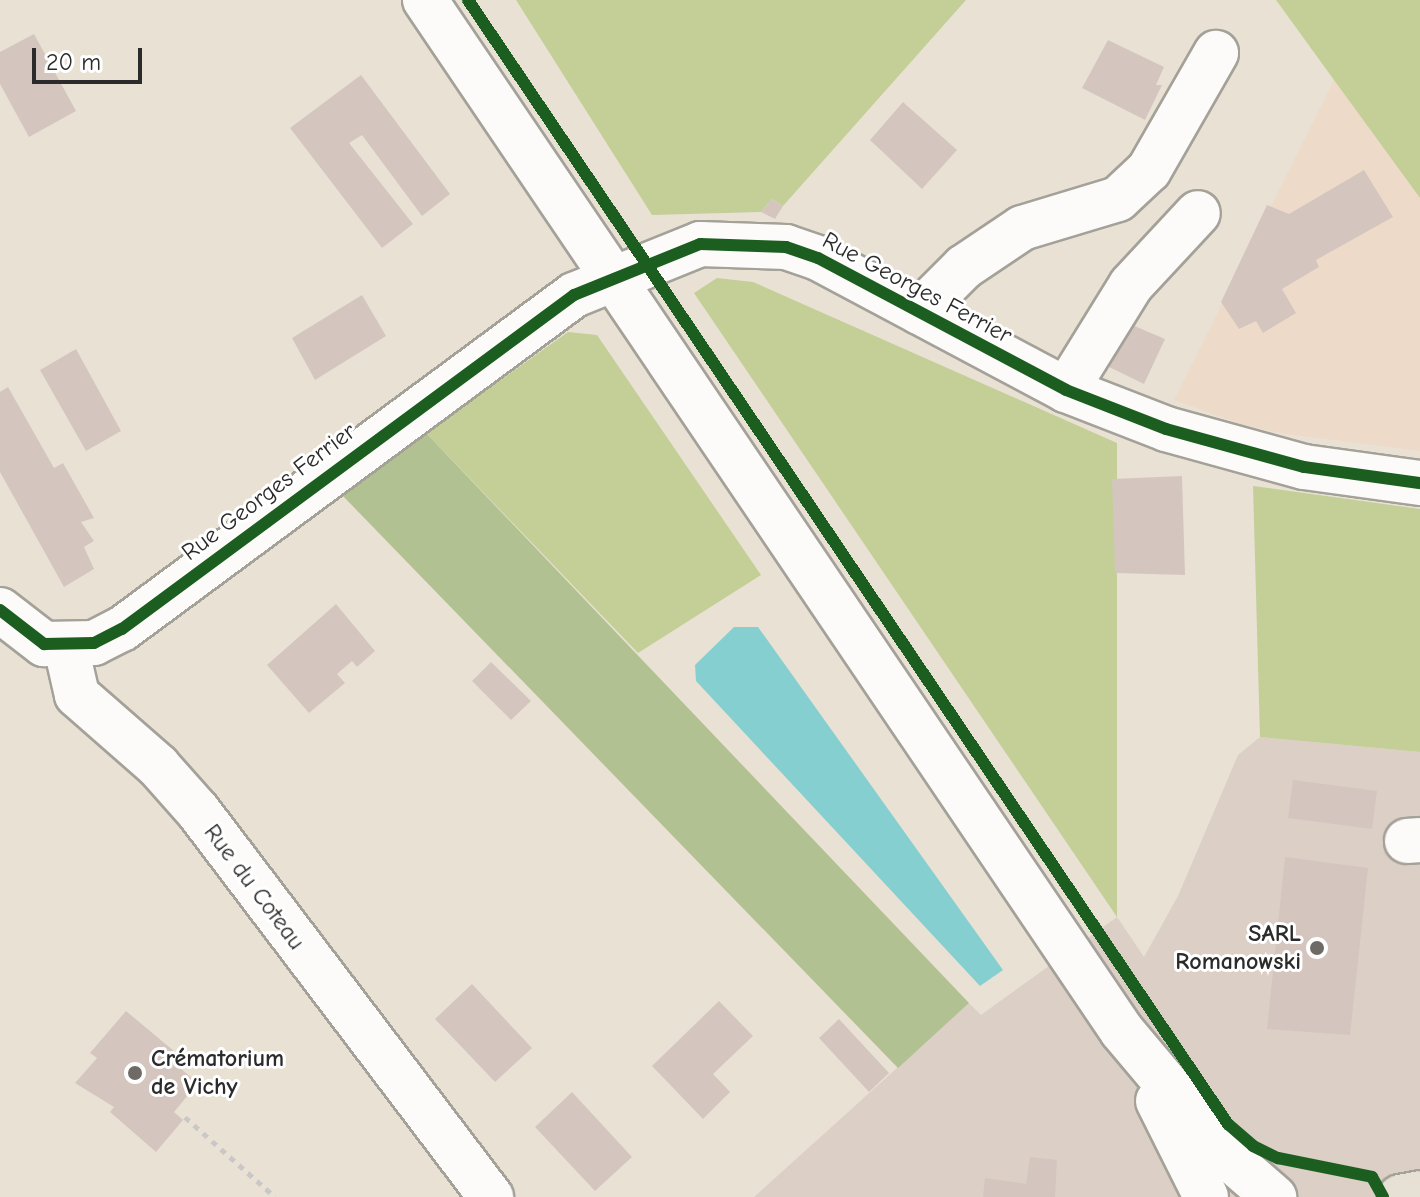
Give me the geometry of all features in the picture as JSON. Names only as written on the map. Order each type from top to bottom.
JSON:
[{"type":"main road","points":[[1400,1197],[1420,1193]]},
{"type":"street","points":[[425,0],[616,277],[1116,1023],[1229,1158],[1274,1197]]},
{"type":"street","points":[[919,312],[964,267],[1022,228],[1118,199],[1149,170],[1216,53]]},
{"type":"street","points":[[1066,390],[1131,285],[1198,213]]},
{"type":"street","name":"Rue Georges Ferrier","points":[[66,647],[94,643],[122,629],[574,295],[700,244],[786,247],[919,312],[1066,390],[1252,456],[1420,483]]},
{"type":"street","points":[[0,610],[28,636],[66,647]]},
{"type":"street","name":"Rue du Coteau","points":[[66,647],[77,695],[158,766],[198,811],[491,1197]]},
{"type":"street","points":[[1116,1023],[1206,1197]]},
{"type":"path","points":[[185,1117],[275,1197]]},
{"type":"shaded area","points":[[1334,80],[1420,198],[1420,451],[1286,434],[1241,424],[1174,400]]},
{"type":"shaded area","points":[[1260,737],[1420,752],[1420,1197],[754,1197],[969,1003],[981,1015],[1117,917],[1144,957],[1178,896],[1238,755]]},
{"type":"green space","points":[[516,0],[966,0],[783,206],[772,199],[761,212],[652,215]]},
{"type":"green space","points":[[1276,0],[1420,0],[1420,198],[1334,80]]},
{"type":"green space","points":[[717,278],[753,282],[1117,443],[1117,917],[694,293]]},
{"type":"green space","points":[[568,332],[597,335],[761,575],[638,653],[426,433]]},
{"type":"green space","points":[[426,433],[969,1003],[898,1068],[341,494]]},
{"type":"green space","points":[[1253,486],[1420,509],[1420,752],[1260,737]]},
{"type":"water","points":[[734,627],[758,627],[1003,970],[980,986],[696,681],[695,665]]},
{"type":"building","points":[[34,34],[76,111],[29,137],[0,84],[0,52]]},
{"type":"building","points":[[1108,40],[1164,67],[1156,85],[1162,85],[1145,120],[1082,88]]},
{"type":"building","points":[[361,75],[450,194],[422,216],[362,135],[349,143],[413,224],[382,248],[290,128]]},
{"type":"building","points":[[903,102],[957,150],[922,189],[870,140]]},
{"type":"building","points":[[1364,170],[1393,217],[1316,260],[1319,267],[1282,289],[1296,313],[1263,333],[1256,321],[1239,329],[1221,302],[1267,205],[1289,214]]},
{"type":"building","points":[[772,199],[783,206],[775,219],[761,212]]},
{"type":"building","points":[[362,295],[386,336],[315,380],[292,338]]},
{"type":"building","points":[[1118,319],[1165,339],[1144,384],[1099,362]]},
{"type":"building","points":[[76,349],[121,431],[86,451],[40,370]]},
{"type":"building","points":[[8,387],[54,468],[63,463],[94,518],[81,522],[94,541],[84,547],[94,569],[64,587],[0,472],[0,392]]},
{"type":"building","points":[[1182,476],[1185,575],[1115,573],[1112,479]]},
{"type":"building","points":[[336,604],[375,651],[357,667],[352,661],[337,674],[345,683],[309,713],[267,665]]},
{"type":"building","points":[[491,662],[531,701],[511,720],[472,681]]},
{"type":"building","points":[[1293,780],[1377,791],[1372,829],[1288,818]]},
{"type":"building","name":"SARL Romanowski","points":[[1285,857],[1368,868],[1350,1035],[1267,1029]]},
{"type":"building","points":[[472,984],[532,1048],[495,1082],[435,1019]]},
{"type":"building","points":[[719,1001],[753,1036],[713,1074],[730,1092],[703,1119],[652,1066]]},
{"type":"building","name":"Crématorium de Vichy","points":[[126,1011],[180,1056],[174,1063],[198,1083],[174,1112],[183,1120],[156,1152],[110,1112],[114,1107],[75,1083],[97,1058],[90,1053]]},
{"type":"building","points":[[839,1019],[889,1073],[869,1092],[819,1038]]},
{"type":"building","points":[[572,1092],[632,1157],[595,1191],[535,1127]]},
{"type":"building","points":[[1030,1157],[1057,1160],[1055,1197],[983,1197],[985,1178],[1026,1184]]},
{"type":"cycle path","points":[[468,0],[1228,1124],[1253,1146],[1278,1158],[1372,1177],[1383,1197]]},
{"type":"cycle path","points":[[0,610],[44,644],[94,643],[122,629],[574,295],[700,244],[786,247],[818,258],[1066,390],[1166,429],[1304,467],[1420,483]]},
{"type":"place","name":"SARL Romanowski","points":[[1317,948]]},
{"type":"place","name":"Crématorium de Vichy","points":[[135,1073]]}]
